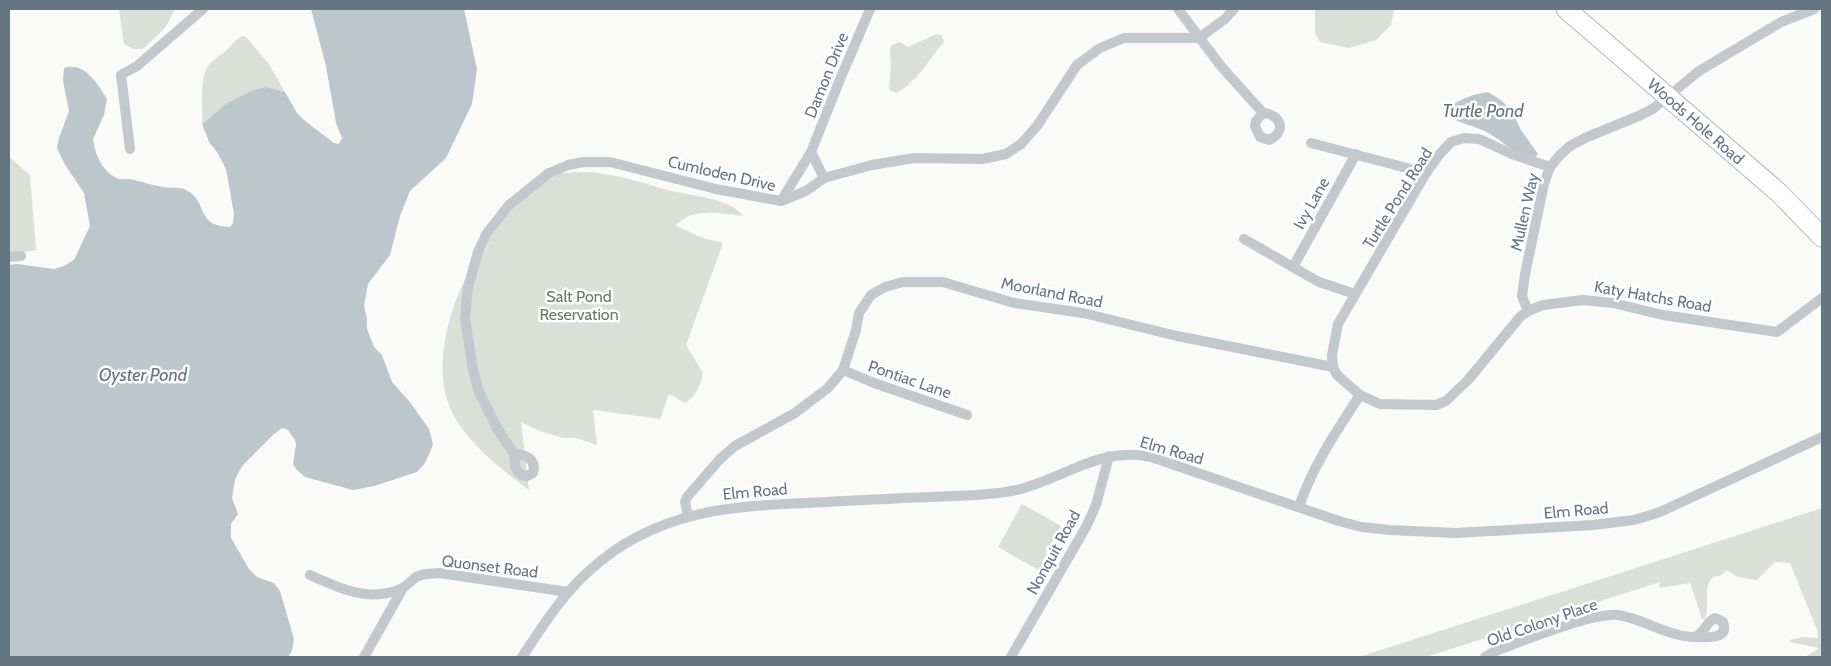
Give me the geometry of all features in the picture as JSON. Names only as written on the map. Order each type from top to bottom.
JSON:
[{"type":"highway","name":"Woods Hole Road","points":[[1566,9],[1778,192],[1822,237]]},
{"type":"street","points":[[130,149],[120,75],[137,66],[203,9]]},
{"type":"street","name":"Damon Drive","points":[[780,202],[811,152],[870,9]]},
{"type":"street","points":[[1178,9],[1198,38],[1263,113]]},
{"type":"street","points":[[1198,38],[1224,19],[1234,9]]},
{"type":"street","name":"Mullen Way","points":[[1528,311],[1522,296],[1525,274],[1537,215],[1550,167],[1570,146],[1641,115],[1668,97],[1699,71],[1781,22],[1814,9]]},
{"type":"street","name":"Cumloden Drive","points":[[514,454],[497,428],[479,392],[471,361],[465,318],[468,287],[478,252],[487,233],[509,205],[549,173],[568,165],[583,162],[610,162],[716,189],[780,202],[806,190],[824,178],[872,165],[914,158],[982,159],[1006,154],[1021,144],[1037,126],[1077,65],[1100,48],[1124,38],[1198,38]]},
{"type":"street","name":"Turtle Pond Road","points":[[1333,366],[1332,355],[1338,324],[1426,172],[1451,142],[1464,138],[1479,139],[1512,154],[1550,167]]},
{"type":"street","points":[[1311,143],[1426,172]]},
{"type":"street","points":[[811,152],[824,178]]},
{"type":"street","name":"Ivy Lane","points":[[1293,267],[1356,154]]},
{"type":"street","points":[[1244,239],[1319,282],[1356,294]]},
{"type":"street","points":[[9,257],[21,256]]},
{"type":"street","name":"Moorland Road","points":[[688,516],[687,497],[720,458],[743,440],[800,410],[828,388],[842,370],[856,330],[859,313],[871,295],[885,287],[903,282],[942,282],[1014,303],[1083,313],[1177,336],[1333,366]]},
{"type":"street","name":"Katy Hatchs Road","points":[[1360,395],[1380,404],[1436,405],[1446,401],[1468,380],[1520,317],[1528,311],[1543,305],[1582,300],[1613,303],[1663,315],[1777,332],[1822,298]]},
{"type":"street","points":[[1299,507],[1305,490],[1336,431],[1360,395],[1337,375],[1333,366]]},
{"type":"street","name":"Pontiac Lane","points":[[842,370],[967,415]]},
{"type":"street","name":"Elm Road","points":[[522,657],[568,592],[589,570],[624,544],[652,530],[688,516],[709,511],[766,504],[977,495],[1010,491],[1038,484],[1087,462],[1109,456],[1132,454],[1151,457],[1361,527],[1421,532],[1497,532],[1634,520],[1660,512],[1822,437]]},
{"type":"street","name":"Nonquit Road","points":[[1011,657],[1086,527],[1096,505],[1109,456]]},
{"type":"street","name":"Quonset Road","points":[[364,657],[403,588],[416,576],[440,573],[568,592]]},
{"type":"street","points":[[310,575],[346,590],[378,596],[403,588]]},
{"type":"street","name":"Old Colony Place","points":[[1485,657],[1493,652],[1579,622],[1612,615],[1628,618],[1682,637],[1696,637]]},
{"type":"green space","points":[[119,9],[175,9],[165,28],[143,49],[133,49],[124,44]]},
{"type":"green space","points":[[1315,9],[1394,9],[1391,25],[1376,40],[1349,48],[1320,42],[1315,33]]},
{"type":"green space","points":[[936,34],[942,35],[944,42],[917,76],[897,93],[889,90],[891,45],[900,42],[908,47]]},
{"type":"green space","points":[[243,36],[247,38],[268,63],[285,92],[266,87],[253,90],[227,103],[202,124],[202,86],[205,72],[212,62]]},
{"type":"green space","points":[[9,157],[30,175],[36,250],[9,255]]},
{"type":"green space","name":"Salt Pond Reservation","points":[[557,173],[592,173],[621,177],[721,202],[738,210],[743,216],[702,213],[689,216],[675,225],[700,237],[723,243],[686,345],[703,373],[695,394],[685,403],[669,394],[660,419],[593,410],[597,445],[576,438],[563,438],[540,431],[521,422],[529,490],[488,457],[461,427],[447,399],[443,380],[443,361],[449,320],[463,283],[472,267],[486,249],[501,219],[520,200]]},
{"type":"green space","points":[[1022,504],[1061,526],[1046,553],[1056,559],[1047,575],[998,547]]},
{"type":"green space","points":[[1822,508],[1822,657],[1805,657],[1819,648],[1789,642],[1790,640],[1803,637],[1818,638],[1818,632],[1790,563],[1775,562],[1757,580],[1738,577],[1726,570],[1721,575],[1714,576],[1708,586],[1705,619],[1702,619],[1690,583],[1659,588],[1660,582],[1426,657],[1359,657]]},
{"type":"water","name":"Oyster Pond","points":[[311,9],[464,9],[477,69],[472,104],[446,158],[410,191],[400,216],[390,255],[368,284],[364,306],[367,329],[374,347],[382,355],[392,382],[409,401],[429,429],[433,444],[425,463],[417,472],[374,486],[353,490],[305,477],[293,464],[295,440],[288,430],[282,428],[244,464],[235,480],[232,498],[238,514],[231,524],[231,538],[249,569],[257,577],[274,583],[280,591],[294,639],[292,651],[288,657],[9,657],[9,265],[17,264],[54,269],[64,266],[74,260],[90,226],[84,193],[64,163],[57,148],[69,111],[63,81],[64,68],[78,68],[90,75],[107,99],[104,115],[93,139],[98,157],[108,172],[119,179],[132,179],[167,188],[186,190],[198,201],[207,218],[219,226],[230,227],[233,223],[234,214],[226,169],[209,142],[202,124],[227,103],[253,90],[266,87],[285,92],[297,113],[304,120],[334,143],[339,144],[342,138],[336,123],[326,66]]},
{"type":"water","name":"Turtle Pond","points":[[1488,92],[1502,101],[1512,112],[1521,130],[1538,154],[1535,157],[1516,152],[1485,131],[1446,115],[1448,108],[1457,102]]}]
